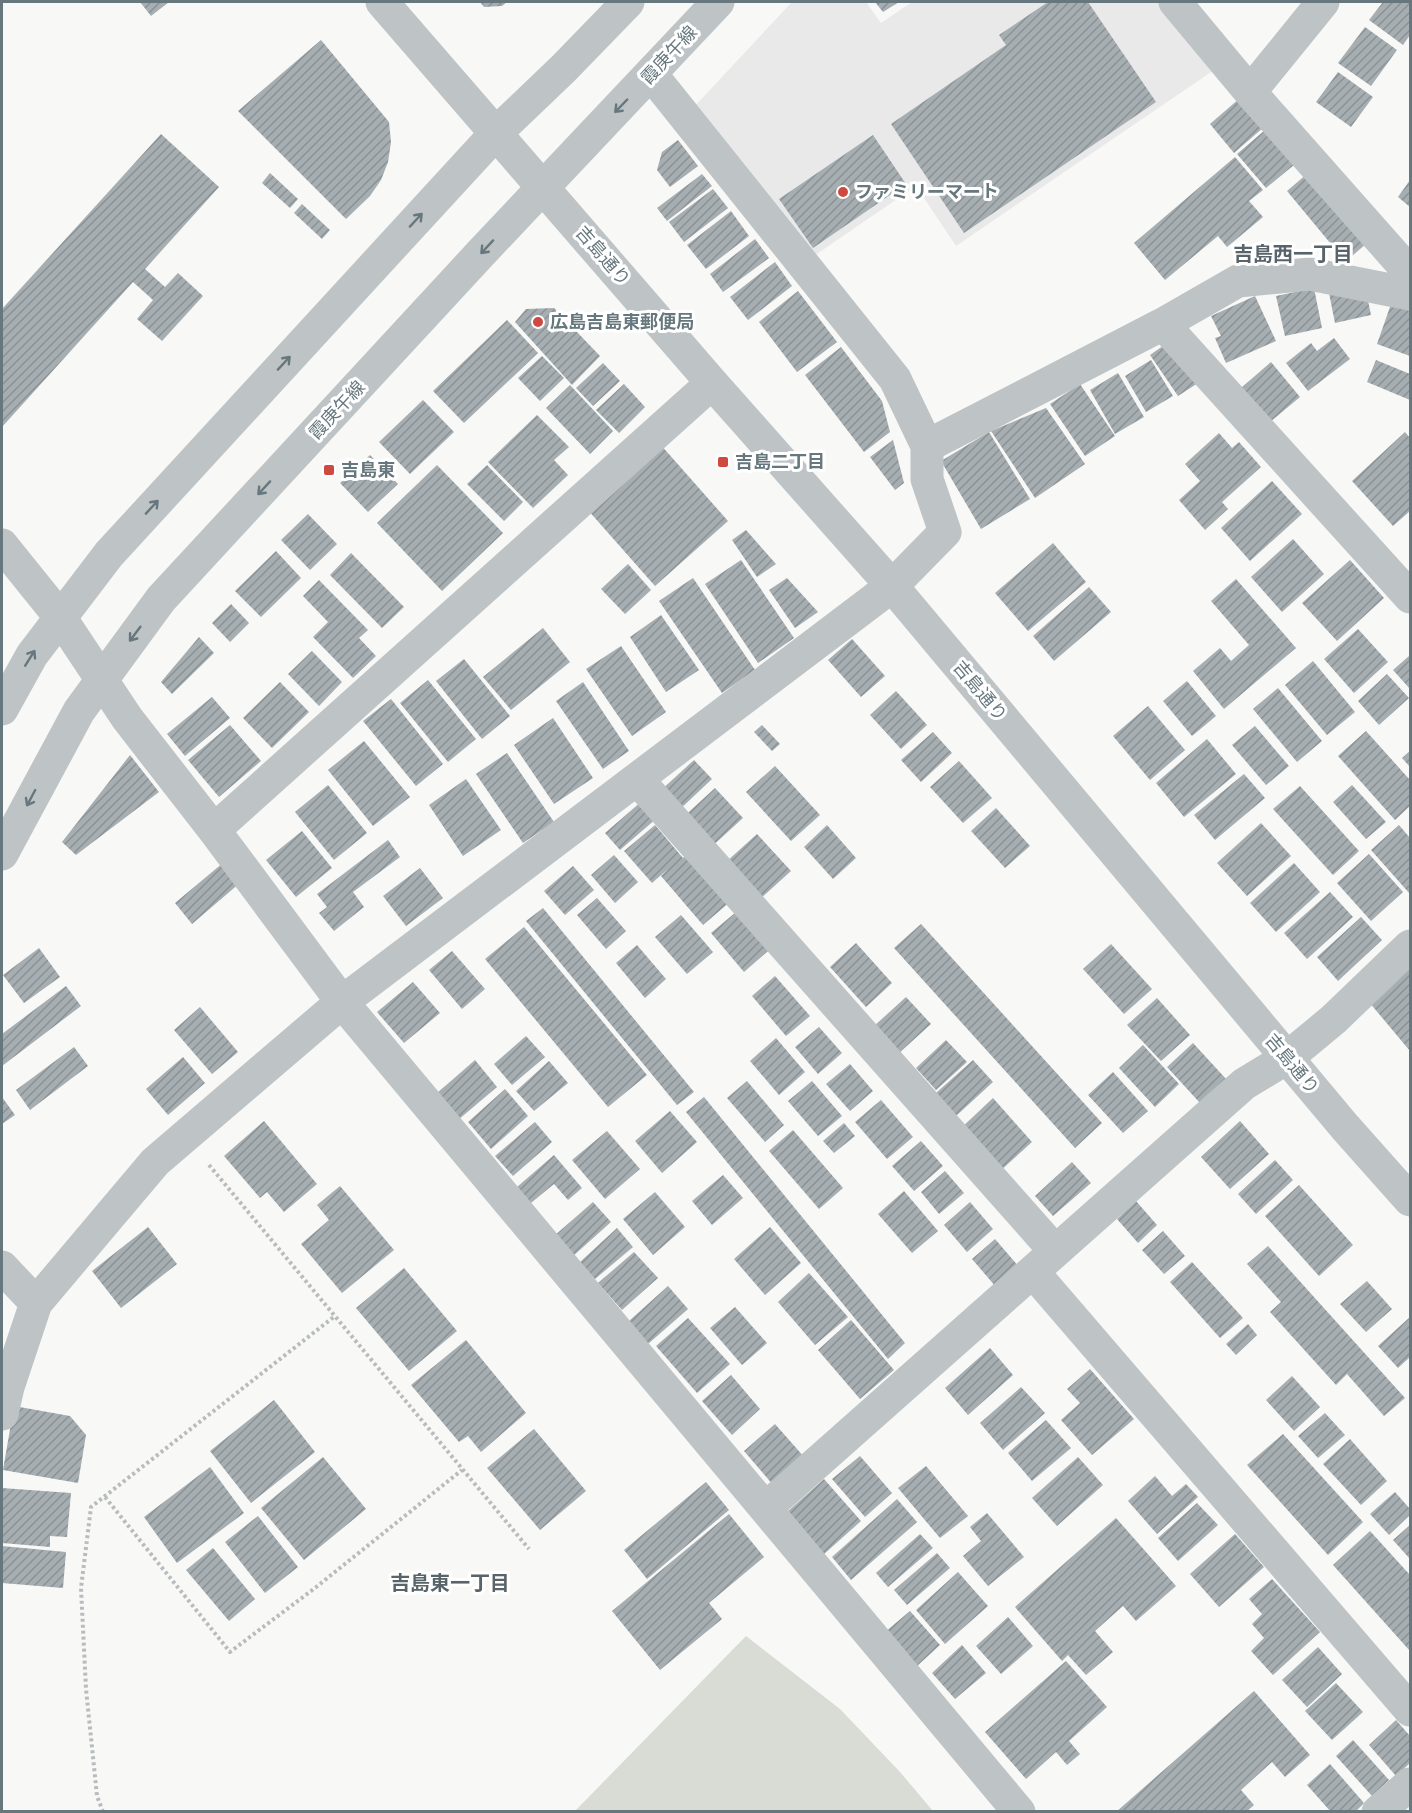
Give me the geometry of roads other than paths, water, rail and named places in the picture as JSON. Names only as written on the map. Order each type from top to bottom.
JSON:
[{"type":"street","name":"吉島通り","points":[[382,2],[497,132],[712,383],[892,586],[1363,1149],[1410,1200]]},
{"type":"street","name":"霞庚午線","points":[[2,854],[50,761],[79,711],[161,599],[718,2]]},
{"type":"street","points":[[1175,2],[1250,92],[1410,273]]},
{"type":"street","points":[[1250,92],[1323,2]]},
{"type":"street","points":[[2,709],[32,655],[109,554],[497,132],[564,68],[609,8]]},
{"type":"street","points":[[2,1414],[8,1387],[36,1303],[155,1162],[342,1002],[892,586],[945,532],[927,479],[927,446],[895,379],[651,74]]},
{"type":"street","points":[[927,446],[1163,324],[1238,281],[1310,274],[1410,294]]},
{"type":"street","points":[[1163,324],[1410,597]]},
{"type":"street","points":[[214,830],[712,383]]},
{"type":"street","points":[[2,545],[60,617],[127,718],[342,1002],[1019,1812]]},
{"type":"street","points":[[637,778],[1044,1262],[1410,1710]]},
{"type":"street","points":[[766,1508],[1244,1084],[1287,1058],[1334,1018],[1410,946]]},
{"type":"street","points":[[2,1267],[36,1303]]},
{"type":"street","points":[[1378,1812],[1410,1784]]},
{"type":"place","name":"ファミリーマート","points":[[843,192]]},
{"type":"place","name":"広島吉島東郵便局","points":[[538,322]]},
{"type":"place","name":"吉島二丁目","points":[[723,462]]},
{"type":"place","name":"吉島東","points":[[329,470]]},
{"type":"district","name":"吉島西一丁目","points":[[1293,254]]},
{"type":"district","name":"吉島東一丁目","points":[[450,1583]]}]
